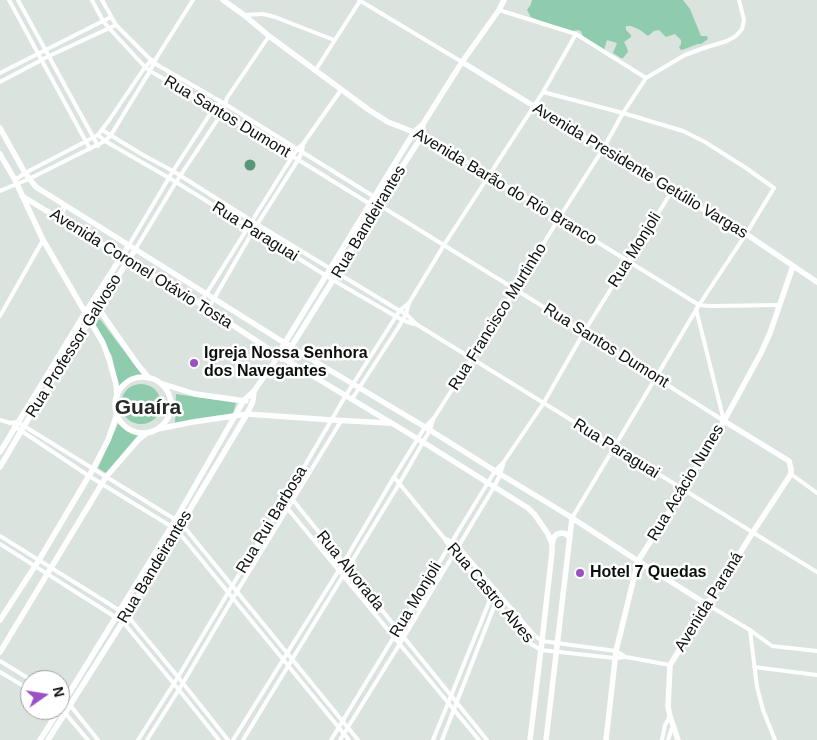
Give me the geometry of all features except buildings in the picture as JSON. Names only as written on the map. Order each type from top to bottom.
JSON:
[{"type":"street","points":[[9,0],[90,149]]},
{"type":"street","points":[[18,0],[98,146]]},
{"type":"street","name":"Rua Santos Dumont","points":[[92,0],[109,28],[150,71],[214,108],[376,208]]},
{"type":"street","name":"Rua Santos Dumont","points":[[102,0],[116,25],[152,62],[223,103],[381,201]]},
{"type":"street","points":[[0,191],[16,182],[25,173],[98,135],[145,67],[157,57],[192,0]]},
{"type":"street","name":"Avenida Barão do Rio Branco","points":[[223,0],[369,110],[388,122],[422,136],[490,175],[629,261],[697,307]]},
{"type":"street","points":[[315,71],[359,0],[462,62]]},
{"type":"street","name":"Rua Bandeirantes","points":[[281,356],[285,343],[414,132],[423,124],[504,0]]},
{"type":"street","name":"Rua Francisco Murtinho","points":[[243,740],[386,506],[434,418],[646,78],[685,55],[728,41],[736,36],[742,29],[744,20],[739,0]]},
{"type":"street","points":[[499,10],[576,34],[646,78]]},
{"type":"street","points":[[244,15],[263,14],[275,17],[334,40]]},
{"type":"street","points":[[0,73],[111,17]]},
{"type":"street","points":[[0,82],[49,56],[116,25]]},
{"type":"street","name":"Rua Rui Barbosa","points":[[138,740],[174,684],[346,395],[400,310],[408,303],[543,92],[576,34]]},
{"type":"street","name":"Rua Professor Galvoso","points":[[0,452],[173,171],[214,108],[223,103],[227,98],[269,36]]},
{"type":"street","points":[[16,182],[29,179],[98,146],[111,136],[150,71],[152,62]]},
{"type":"street","name":"Avenida Presidente Getúlio Vargas","points":[[462,62],[672,191],[746,234],[817,282]]},
{"type":"street","points":[[13,66],[16,74]]},
{"type":"street","points":[[200,304],[297,149],[303,144],[341,90]]},
{"type":"street","points":[[543,92],[683,131],[705,142],[774,188],[697,307],[572,518],[546,740]]},
{"type":"street","name":"Rua Professor Galvoso","points":[[0,467],[63,362],[136,250],[176,182],[222,113],[223,103]]},
{"type":"street","name":"Rua Bandeirantes","points":[[70,705],[150,576],[174,528],[176,519],[244,400],[254,391],[273,364],[291,347],[314,312],[376,208],[422,136],[423,124]]},
{"type":"street","name":"Avenida Coronel Otávio Tosta","points":[[0,128],[25,173],[36,187],[291,347],[572,518],[708,605]]},
{"type":"street","name":"Rua Paraguai","points":[[102,130],[173,171],[400,310],[416,324],[471,359],[817,572]]},
{"type":"street","name":"Rua Paraguai","points":[[98,135],[333,280],[396,317],[416,324]]},
{"type":"street","points":[[208,309],[253,231],[298,160],[303,144]]},
{"type":"street","points":[[0,154],[16,182],[43,240],[103,343],[116,384],[117,396]]},
{"type":"street","points":[[58,155],[62,163]]},
{"type":"street","points":[[140,161],[143,155]]},
{"type":"street","name":"Rua Monjoli","points":[[340,740],[458,546],[503,463],[543,404],[584,332],[672,191]]},
{"type":"street","name":"Avenida Coronel Otávio Tosta","points":[[22,196],[528,508],[536,515],[552,544]]},
{"type":"street","points":[[376,208],[384,208],[381,201]]},
{"type":"street","points":[[58,218],[65,205]]},
{"type":"street","name":"Rua Santos Dumont","points":[[384,208],[789,461],[790,474],[817,493]]},
{"type":"street","points":[[350,238],[356,243]]},
{"type":"street","points":[[1,314],[43,240]]},
{"type":"street","points":[[290,253],[294,246]]},
{"type":"street","name":"Rua Acácio Nunes","points":[[606,740],[614,658],[638,561],[683,490],[764,346],[793,266]]},
{"type":"street","points":[[167,284],[173,272]]},
{"type":"street","points":[[366,299],[370,292]]},
{"type":"street","points":[[93,301],[149,378]]},
{"type":"street","name":"Rua Rui Barbosa","points":[[352,399],[406,314],[408,303]]},
{"type":"street","points":[[697,307],[780,305]]},
{"type":"street","points":[[0,307],[1,314]]},
{"type":"street","points":[[307,307],[314,312]]},
{"type":"street","points":[[697,307],[724,420]]},
{"type":"street","points":[[250,337],[258,326]]},
{"type":"street","points":[[375,349],[382,353]]},
{"type":"street","points":[[57,358],[63,362]]},
{"type":"street","points":[[147,433],[134,432],[124,425],[117,414],[115,405],[122,387],[139,377],[149,378],[195,394],[253,402]]},
{"type":"street","points":[[158,429],[166,422],[171,402],[168,391],[161,383]]},
{"type":"street","name":"Rua Bandeirantes","points":[[70,689],[116,618],[154,554],[174,528],[182,523],[247,414],[253,402],[254,391]]},
{"type":"street","points":[[0,620],[39,560],[93,469],[108,440],[117,414]]},
{"type":"street","points":[[0,652],[106,477],[139,439],[147,433],[193,422],[247,414],[392,423]]},
{"type":"street","points":[[0,420],[16,425],[89,476],[174,528],[349,740]]},
{"type":"street","name":"Rua Rui Barbosa","points":[[147,740],[341,421]]},
{"type":"street","points":[[22,429],[182,523],[358,740]]},
{"type":"street","name":"Rua Francisco Murtinho","points":[[233,740],[313,613],[394,477],[421,441]]},
{"type":"street","points":[[217,448],[224,452]]},
{"type":"street","points":[[310,457],[317,461]]},
{"type":"street","name":"Avenida Paraná","points":[[678,740],[668,707],[670,665],[790,474]]},
{"type":"street","name":"Rua Castro Alves","points":[[394,477],[531,644],[542,650],[614,658],[626,657],[670,665]]},
{"type":"street","name":"Rua Monjoli","points":[[331,740],[450,544],[491,485]]},
{"type":"street","name":"Rua Alvorada","points":[[288,494],[487,740]]},
{"type":"street","points":[[379,502],[386,506]]},
{"type":"street","name":"Rua Alvorada","points":[[283,503],[479,740]]},
{"type":"street","points":[[530,740],[542,650],[552,544],[554,537],[558,534],[566,534],[570,538]]},
{"type":"street","points":[[0,536],[127,615],[228,740]]},
{"type":"street","points":[[0,544],[122,622],[219,740]]},
{"type":"street","points":[[258,544],[263,549]]},
{"type":"street","name":"Rua Castro Alves","points":[[450,544],[458,546],[534,636],[542,641],[616,651],[626,657]]},
{"type":"street","points":[[154,554],[160,558]]},
{"type":"street","points":[[202,560],[207,555]]},
{"type":"street","points":[[472,573],[477,569]]},
{"type":"street","points":[[143,572],[150,576]]},
{"type":"street","points":[[424,586],[431,591]]},
{"type":"street","points":[[433,740],[494,588]]},
{"type":"street","points":[[83,596],[87,590]]},
{"type":"street","points":[[442,740],[499,594]]},
{"type":"street","points":[[708,605],[750,630],[772,646],[817,651]]},
{"type":"street","points":[[313,613],[318,617]]},
{"type":"street","points":[[257,628],[262,622]]},
{"type":"street","points":[[750,630],[757,687],[763,710],[776,740]]},
{"type":"street","points":[[202,636],[209,640]]},
{"type":"street","points":[[148,652],[153,647]]},
{"type":"street","points":[[470,648],[477,651]]},
{"type":"street","points":[[93,654],[100,658]]},
{"type":"street","points":[[0,660],[20,673]]},
{"type":"street","points":[[422,671],[427,666]]},
{"type":"street","points":[[754,668],[817,675]]},
{"type":"street","points":[[0,672],[20,684]]},
{"type":"street","points":[[82,672],[89,676]]},
{"type":"street","points":[[368,680],[374,684]]},
{"type":"street","points":[[307,688],[312,684]]},
{"type":"street","points":[[259,699],[266,703]]},
{"type":"street","points":[[355,701],[361,705]]},
{"type":"street","points":[[70,705],[98,740]]},
{"type":"street","points":[[662,740],[665,725],[670,716]]},
{"type":"street","name":"Rua Bandeirantes","points":[[40,740],[53,720]]},
{"type":"street","name":"Rua Bandeirantes","points":[[48,740],[58,720]]},
{"type":"street","points":[[70,720],[88,740]]},
{"type":"street","points":[[209,727],[214,722]]},
{"type":"street","points":[[242,725],[249,730]]},
{"type":"street","points":[[668,740],[673,725]]},
{"type":"street","points":[[48,726],[54,730]]},
{"type":"street","points":[[147,726],[153,731]]},
{"type":"street","points":[[472,730],[476,726]]},
{"type":"street","points":[[83,734],[89,729]]},
{"type":"shaded area","points":[[532,0],[683,0],[690,9],[701,36],[707,36],[708,39],[701,44],[682,50],[679,47],[681,40],[675,34],[666,37],[659,30],[654,31],[648,36],[640,30],[626,26],[626,30],[631,37],[624,42],[628,52],[621,58],[613,53],[617,43],[607,40],[604,50],[583,37],[581,31],[549,25],[531,17],[527,10]]},
{"type":"shaded area","points":[[250,159],[256,165],[250,171],[244,165]]},
{"type":"shaded area","points":[[100,319],[142,375],[130,380],[119,388],[112,356],[93,324]]},
{"type":"shaded area","points":[[145,384],[152,387],[158,393],[161,404],[160,412],[152,421],[145,424],[137,424],[130,421],[122,412],[121,400],[124,393],[133,385]]},
{"type":"shaded area","points":[[176,394],[236,403],[232,416],[175,423]]},
{"type":"shaded area","points":[[118,424],[138,435],[106,473],[98,468]]},
{"type":"place","name":"Igreja Nossa Senhora dos Navegantes","points":[[194,363]]},
{"type":"place","name":"Hotel 7 Quedas","points":[[580,573]]},
{"type":"district","name":"Guaíra","points":[[148,408]]}]
